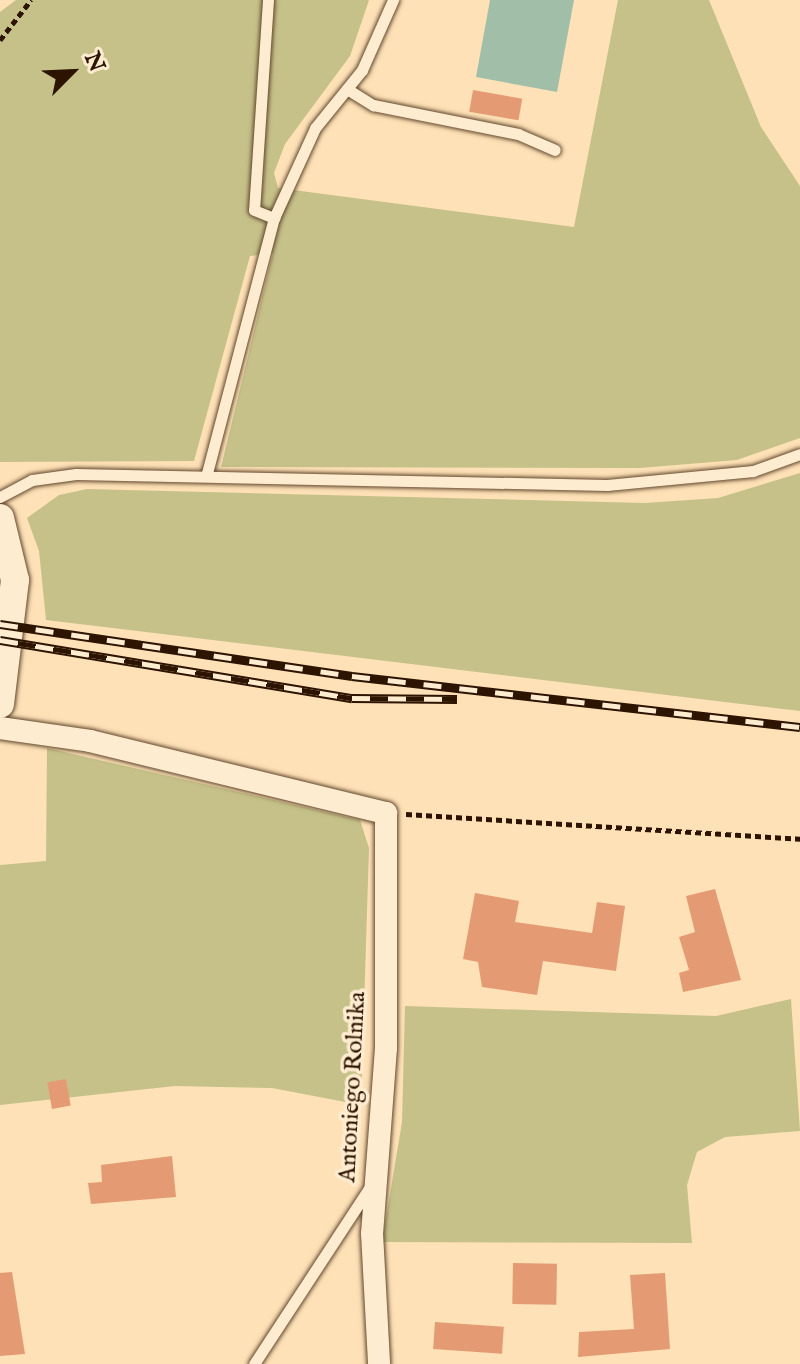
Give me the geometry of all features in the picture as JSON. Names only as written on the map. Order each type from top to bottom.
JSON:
[{"type":"street","points":[[0,518],[15,580],[0,704]]},
{"type":"street","points":[[0,728],[90,741],[386,813]]},
{"type":"street","name":"Antoniego Rolnika","points":[[379,1364],[373,1182],[386,1048],[386,813]]},
{"type":"lane","points":[[268,0],[254,210],[274,218]]},
{"type":"lane","points":[[207,473],[274,218],[315,128],[347,89],[393,0]]},
{"type":"lane","points":[[347,89],[373,105],[518,134],[555,150]]},
{"type":"lane","points":[[0,497],[49,475],[207,473],[607,485],[753,471],[800,454]]},
{"type":"lane","points":[[254,1364],[373,1182]]},
{"type":"path","points":[[0,40],[31,0]]},
{"type":"path","points":[[386,813],[800,839]]},
{"type":"shaded area","points":[[16,0],[369,0],[350,56],[285,144],[274,173],[278,188],[574,227],[618,0],[709,0],[761,127],[800,186],[800,438],[737,460],[640,468],[221,467],[273,253],[250,256],[194,461],[0,462],[0,12]]},
{"type":"shaded area","points":[[490,0],[574,0],[557,92],[476,77]]},
{"type":"shaded area","points":[[800,473],[800,711],[46,620],[39,551],[27,518],[59,495],[87,489],[645,503],[718,498]]},
{"type":"shaded area","points":[[47,748],[360,820],[369,848],[361,1105],[272,1088],[175,1086],[0,1105],[0,865],[46,861]]},
{"type":"shaded area","points":[[791,999],[800,1131],[725,1137],[697,1152],[687,1185],[692,1243],[382,1242],[402,1122],[405,1006],[716,1016]]},
{"type":"building","points":[[473,90],[522,99],[518,120],[469,112]]},
{"type":"building","points":[[715,889],[741,980],[683,992],[679,973],[689,970],[679,937],[695,932],[686,896]]},
{"type":"building","points":[[475,893],[519,901],[515,922],[592,933],[597,902],[625,906],[616,971],[543,961],[537,995],[482,987],[478,962],[463,959]]},
{"type":"building","points":[[66,1079],[71,1106],[52,1109],[47,1082]]},
{"type":"building","points":[[172,1156],[176,1197],[91,1204],[88,1183],[102,1182],[101,1165]]},
{"type":"building","points":[[513,1263],[557,1264],[556,1305],[512,1304]]},
{"type":"building","points":[[12,1272],[25,1354],[0,1356],[0,1273]]},
{"type":"building","points":[[665,1273],[670,1349],[578,1357],[579,1332],[634,1329],[630,1275]]},
{"type":"building","points":[[435,1322],[504,1327],[502,1354],[433,1349]]},
{"type":"railway","points":[[0,624],[352,676],[800,727]]},
{"type":"railway","points":[[0,640],[352,698],[457,699]]}]
